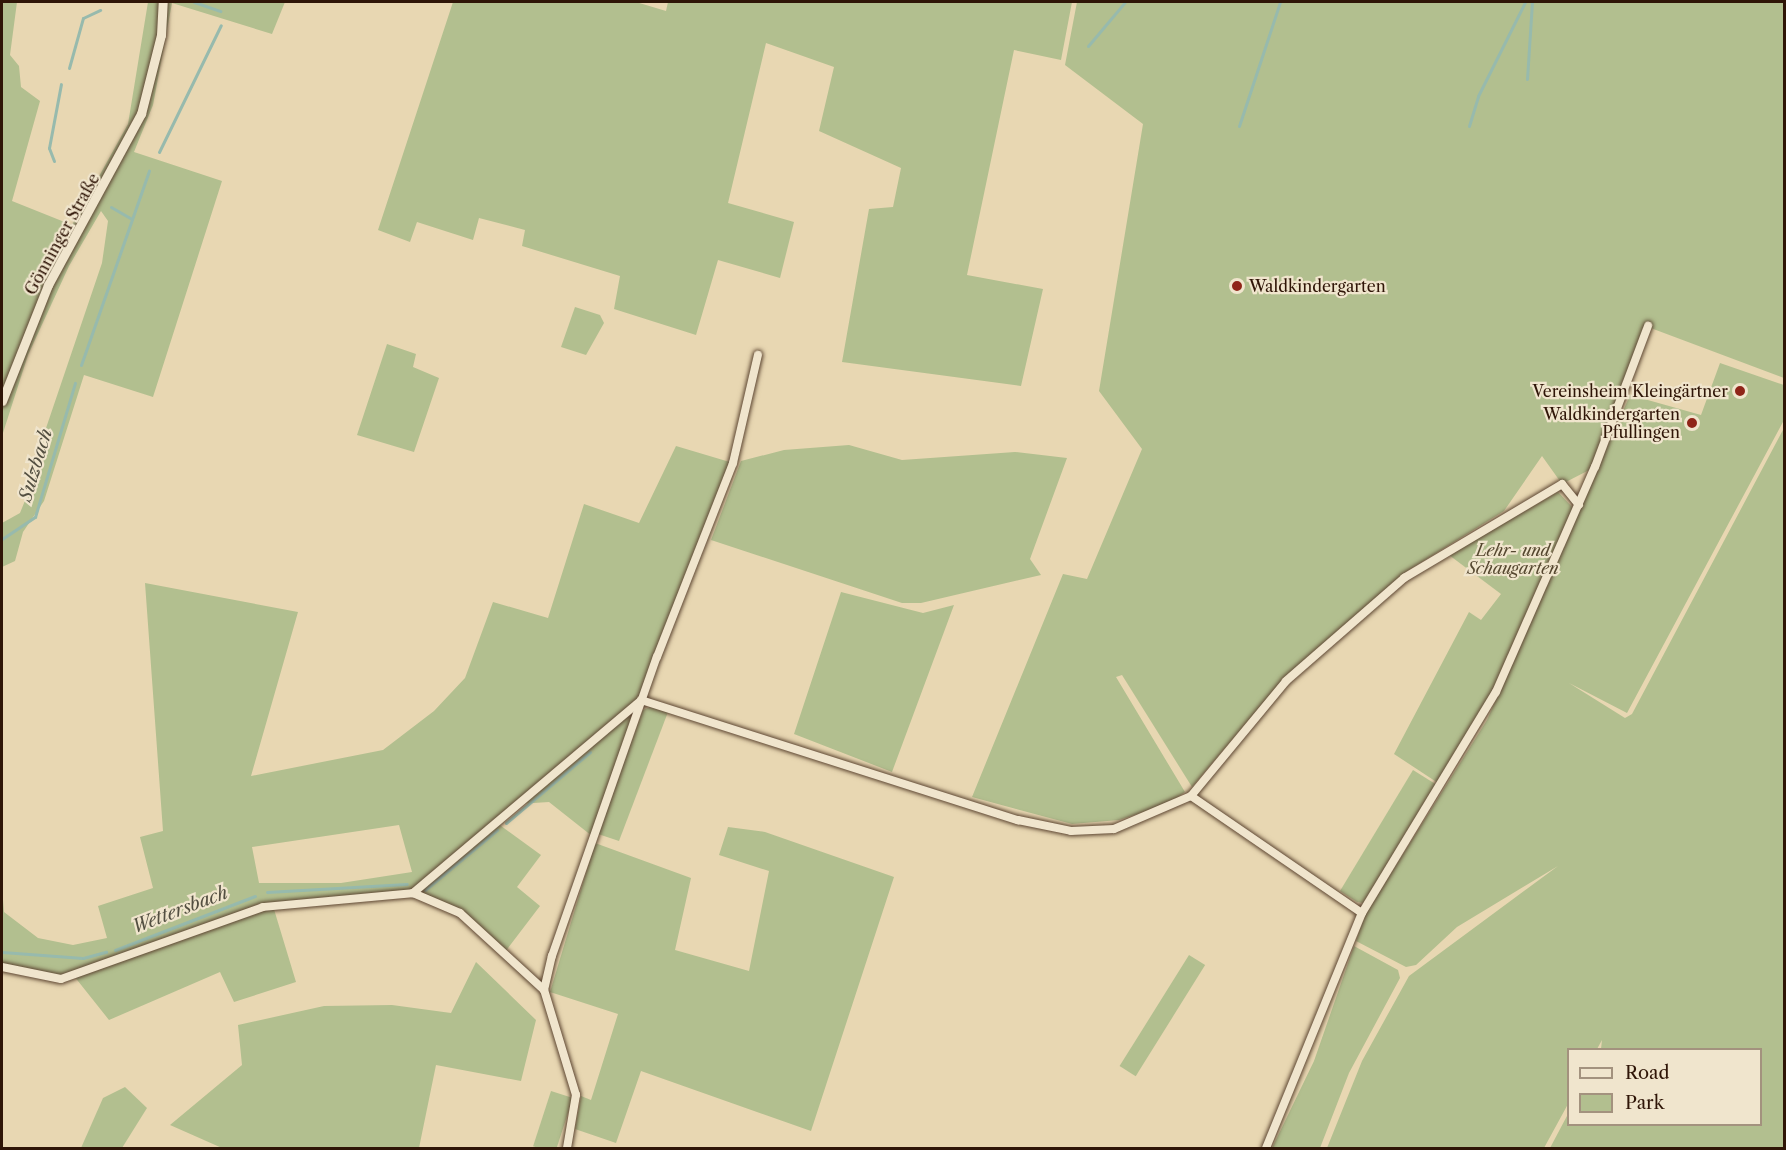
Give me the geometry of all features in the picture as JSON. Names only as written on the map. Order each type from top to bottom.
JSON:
[{"type":"street","name":"Gönninger Straße","points":[[2,401],[48,285],[126,150],[153,76],[163,2]]},
{"type":"street","points":[[1266,1149],[1362,913],[1496,692],[1579,505],[1648,326]]},
{"type":"street","points":[[544,990],[641,700],[733,463],[758,355]]},
{"type":"street","points":[[641,700],[1018,820],[1071,831],[1114,829],[1191,796],[1286,681],[1404,578],[1562,484],[1579,505]]},
{"type":"street","points":[[413,892],[641,700]]},
{"type":"street","points":[[1191,796],[1362,913]]},
{"type":"street","points":[[2,967],[61,979],[263,907],[413,892],[460,913],[544,990],[576,1095],[567,1149]]},
{"type":"green space","points":[[2,2],[17,2],[10,55],[19,66],[21,87],[40,101],[12,201],[72,225],[128,124],[148,2],[285,2],[272,34],[172,3],[153,105],[134,152],[222,181],[153,397],[84,375],[44,501],[23,532],[15,561],[2,567],[2,523],[20,513],[37,471],[44,434],[102,263],[108,221],[101,211],[69,266],[28,355],[2,436]]},
{"type":"green space","points":[[453,2],[636,2],[666,11],[668,2],[1072,2],[1061,60],[1014,50],[967,275],[1043,289],[1021,386],[842,362],[869,209],[893,207],[901,168],[819,131],[834,67],[766,43],[728,203],[794,222],[780,278],[718,260],[696,335],[614,309],[620,276],[522,246],[525,230],[479,218],[473,240],[417,222],[410,242],[378,230]]},
{"type":"green space","points":[[1077,2],[1784,2],[1784,378],[1648,327],[1595,467],[1562,484],[1542,456],[1504,511],[1404,573],[1284,678],[1192,787],[1122,675],[1116,677],[1185,792],[1168,804],[1119,820],[1072,824],[972,797],[1063,574],[1087,579],[1142,449],[1099,391],[1143,124],[1065,65]]},
{"type":"green space","points":[[575,307],[600,315],[604,323],[586,355],[561,347]]},
{"type":"green space","points":[[387,344],[416,354],[413,367],[439,378],[414,452],[357,435]]},
{"type":"green space","points":[[1720,363],[1784,385],[1784,420],[1627,713],[1569,683],[1625,718],[1632,714],[1784,428],[1784,1148],[1550,1148],[1567,1116],[1567,1126],[1762,1126],[1762,1048],[1601,1048],[1602,1040],[1598,1048],[1567,1048],[1567,1106],[1544,1148],[1327,1148],[1362,1061],[1409,976],[1558,866],[1457,927],[1416,965],[1406,967],[1356,941],[1365,915],[1487,720],[1630,395],[1701,415]]},
{"type":"green space","points":[[849,445],[902,460],[1015,452],[1067,458],[1030,559],[1041,575],[921,603],[902,603],[711,540],[741,461],[784,450]]},
{"type":"green space","points":[[676,446],[733,463],[592,836],[549,802],[518,804],[497,823],[541,855],[517,887],[540,906],[505,952],[460,913],[413,893],[273,906],[296,982],[234,1002],[220,972],[109,1020],[74,976],[61,979],[2,967],[2,887],[4,912],[38,938],[73,945],[107,938],[98,906],[153,888],[140,837],[163,831],[145,583],[298,612],[251,776],[383,750],[434,711],[465,678],[493,602],[548,618],[584,504],[639,523]],"holes":[[[399,825],[412,872],[341,883],[259,883],[252,847]]]},
{"type":"green space","name":"Lehr- und Schaugarten","points":[[1558,492],[1574,509],[1486,707],[1438,783],[1394,754],[1469,612],[1481,620],[1501,594],[1449,555]]},
{"type":"green space","points":[[841,592],[923,613],[954,605],[892,772],[794,734]]},
{"type":"green space","points":[[650,707],[668,712],[619,841],[598,834],[643,710]]},
{"type":"green space","points":[[1413,770],[1437,785],[1363,903],[1357,902],[1340,891]]},
{"type":"green space","points":[[728,827],[765,832],[894,877],[811,1131],[641,1071],[616,1143],[575,1129],[581,1096],[591,1100],[618,1014],[550,992],[595,843],[691,878],[675,950],[749,971],[769,871],[719,855]]},
{"type":"green space","points":[[1354,946],[1398,970],[1400,978],[1349,1073],[1320,1148],[1272,1148],[1314,1061]]},
{"type":"green space","points":[[1189,955],[1205,965],[1136,1076],[1120,1066]]},
{"type":"green space","points":[[476,962],[536,1020],[521,1081],[436,1065],[419,1148],[222,1148],[170,1125],[242,1065],[238,1025],[324,1006],[392,1005],[451,1013]]},
{"type":"green space","points":[[125,1087],[147,1108],[122,1148],[81,1148],[103,1098]]},
{"type":"green space","points":[[551,1091],[573,1098],[557,1148],[533,1146]]},
{"type":"waterway","points":[[194,2],[220,11]]},
{"type":"waterway","points":[[1088,46],[1125,2]]},
{"type":"waterway","points":[[1239,126],[1280,2]]},
{"type":"waterway","points":[[1469,126],[1478,96],[1525,2]]},
{"type":"waterway","points":[[1527,79],[1532,2]]},
{"type":"waterway","points":[[69,68],[83,18],[100,10]]},
{"type":"waterway","points":[[159,152],[221,25]]},
{"type":"waterway","points":[[54,161],[49,148],[61,84]]},
{"type":"waterway","name":"Sulzbach","points":[[81,365],[149,171]]},
{"type":"waterway","points":[[111,207],[132,219]]},
{"type":"waterway","name":"Sulzbach","points":[[2,539],[35,517],[75,383]]},
{"type":"waterway","name":"Wettersbach","points":[[506,823],[590,752]]},
{"type":"waterway","name":"Wettersbach","points":[[425,890],[497,830]]},
{"type":"waterway","name":"Wettersbach","points":[[267,892],[407,884]]},
{"type":"waterway","name":"Wettersbach","points":[[115,950],[255,896]]},
{"type":"waterway","name":"Wettersbach","points":[[2,952],[83,958],[106,952]]},
{"type":"place","name":"Waldkindergarten","points":[[1237,286]]},
{"type":"place","name":"Vereinsheim Kleingärtner","points":[[1740,391]]},
{"type":"place","name":"Waldkindergarten Pfullingen","points":[[1692,423]]}]
